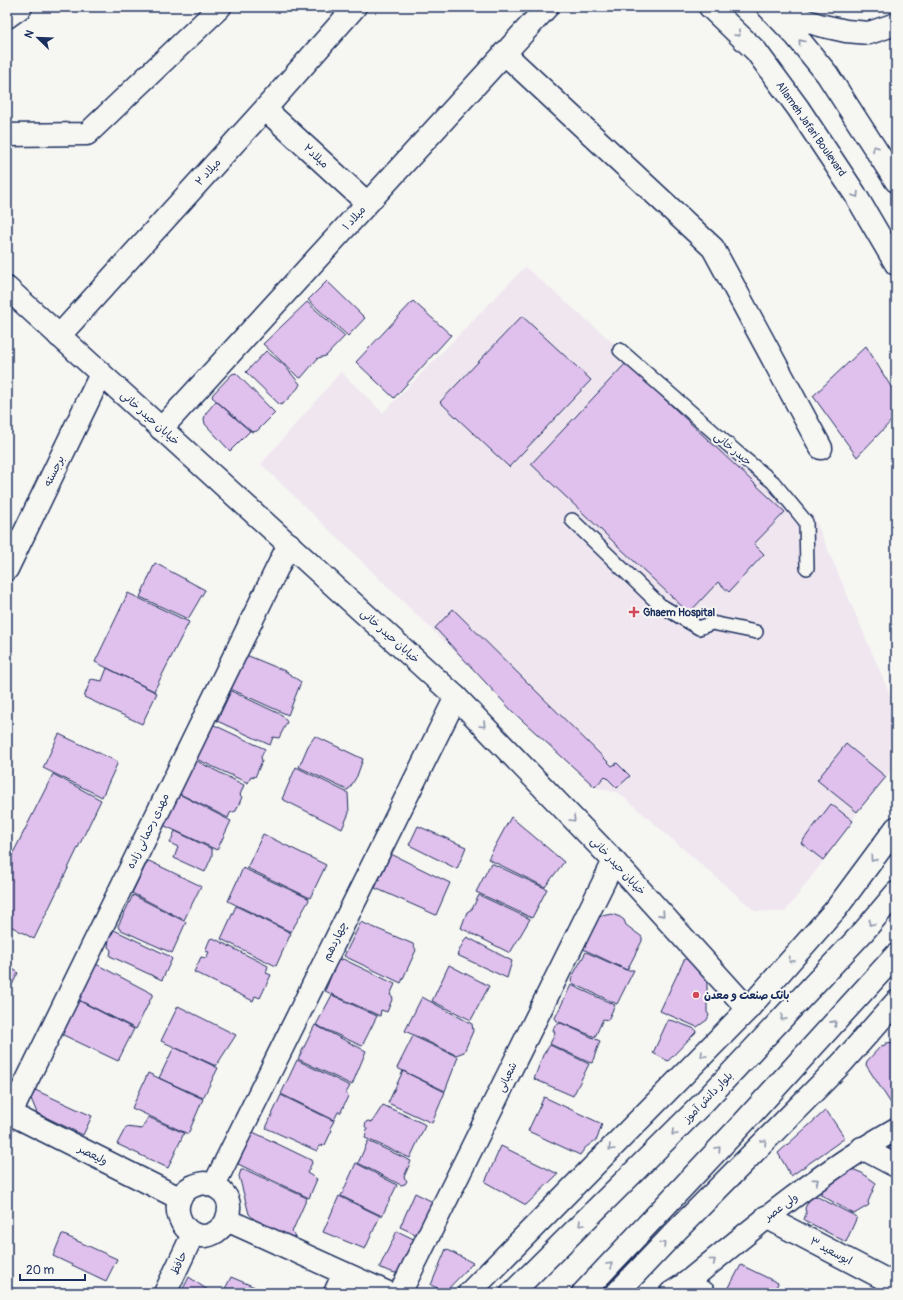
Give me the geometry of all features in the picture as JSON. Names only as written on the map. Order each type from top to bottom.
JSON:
[{"type":"street","points":[[7,17],[20,7]]},
{"type":"street","points":[[7,135],[87,134],[220,7]]},
{"type":"street","name":"میلاد ۲","points":[[59,336],[265,109],[355,7]]},
{"type":"street","name":"میلاد ۱","points":[[162,429],[547,7]]},
{"type":"street","name":"Allameh Jafari Boulevard","points":[[710,7],[756,51],[798,108],[855,194],[896,264]]},
{"type":"street","points":[[769,8],[819,25],[846,31],[869,33],[896,24]]},
{"type":"street","points":[[769,8],[796,36],[827,74],[894,176]]},
{"type":"street","points":[[504,53],[713,248],[821,448]]},
{"type":"street","name":"میلاد۲","points":[[265,109],[367,203]]},
{"type":"street","name":"خیابان حیدر خانی","points":[[7,288],[456,697],[614,861],[748,1009]]},
{"type":"street","name":"برجسته","points":[[7,569],[101,374]]},
{"type":"street","name":"مهدی رحمانی زاده","points":[[8,1114],[289,544]]},
{"type":"street","name":"چهاردهم","points":[[214,1185],[456,697]]},
{"type":"street","points":[[469,1293],[748,1009],[836,909],[896,828]]},
{"type":"street","name":"شعبانی","points":[[400,1293],[614,861]]},
{"type":"street","name":"بلوار دانش آموز","points":[[512,1293],[702,1104],[864,932],[896,893]]},
{"type":"street","points":[[583,1293],[745,1120],[896,955]]},
{"type":"street","points":[[616,1293],[676,1230],[842,1063],[896,1002]]},
{"type":"street","name":"ولیعصر","points":[[8,1114],[179,1198]]},
{"type":"street","name":"ولی عصر","points":[[687,1290],[766,1218],[862,1148],[896,1129]]},
{"type":"street","points":[[862,1148],[896,1166]]},
{"type":"street","points":[[204,1183],[214,1185],[223,1191],[228,1200],[229,1210],[227,1220],[221,1228],[213,1233],[203,1235],[193,1234],[184,1227],[179,1218],[177,1209],[179,1198],[185,1190],[194,1185],[204,1183]]},
{"type":"street","name":"ابوسعید ۳","points":[[766,1218],[896,1285]]},
{"type":"street","points":[[227,1220],[388,1293]]},
{"type":"street","name":"حافظ","points":[[165,1293],[193,1234]]},
{"type":"street","points":[[335,1293],[344,1273]]},
{"type":"lane","name":"حیدر خانی","points":[[620,350],[741,456],[774,482],[806,522],[807,568]]},
{"type":"lane","points":[[572,520],[660,604],[699,628],[712,623],[756,632]]},
{"type":"shaded area","name":"Ghaem Hospital","points":[[525,267],[813,515],[896,709],[896,763],[857,812],[853,821],[785,912],[755,911],[619,793],[595,787],[261,464],[341,372],[383,413]]},
{"type":"building","points":[[327,281],[365,318],[348,336],[308,300]]},
{"type":"building","points":[[413,301],[451,335],[394,398],[356,362]]},
{"type":"building","points":[[307,302],[345,336],[326,356],[318,358],[301,378],[263,344]]},
{"type":"building","points":[[522,316],[591,380],[509,467],[440,402]]},
{"type":"building","points":[[866,346],[896,395],[896,416],[857,457],[813,396]]},
{"type":"building","points":[[266,351],[284,365],[300,384],[284,403],[280,405],[246,372]]},
{"type":"building","points":[[626,363],[785,512],[754,544],[764,554],[729,592],[718,582],[689,613],[531,464]]},
{"type":"building","points":[[236,373],[275,413],[257,431],[252,432],[212,397],[213,394],[232,374]]},
{"type":"building","points":[[216,401],[250,431],[230,451],[205,424],[204,419],[206,413]]},
{"type":"building","points":[[155,563],[205,590],[188,619],[140,597]]},
{"type":"building","points":[[128,593],[189,622],[154,691],[95,662]]},
{"type":"building","points":[[453,609],[612,766],[617,763],[630,776],[617,788],[605,776],[595,787],[512,711],[435,628]]},
{"type":"building","points":[[239,652],[285,671],[301,682],[288,715],[224,686]]},
{"type":"building","points":[[107,668],[157,693],[142,724],[84,697],[91,679],[102,681]]},
{"type":"building","points":[[231,691],[282,715],[287,722],[279,738],[273,737],[270,745],[217,721]]},
{"type":"building","points":[[212,724],[265,749],[261,757],[262,761],[255,777],[251,776],[248,783],[192,757]]},
{"type":"building","points":[[59,734],[118,762],[102,797],[43,768]]},
{"type":"building","points":[[315,736],[363,759],[357,776],[349,789],[347,790],[299,767],[308,746]]},
{"type":"building","points":[[846,744],[886,777],[857,812],[817,780]]},
{"type":"building","points":[[187,756],[244,785],[240,795],[242,797],[236,811],[230,813],[228,818],[176,792]]},
{"type":"building","points":[[296,767],[348,793],[349,813],[342,829],[282,799]]},
{"type":"building","points":[[53,774],[101,800],[34,939],[7,924],[7,865]]},
{"type":"building","points":[[179,794],[231,821],[217,850],[163,825]]},
{"type":"building","points":[[831,804],[853,821],[823,860],[801,843]]},
{"type":"building","points":[[511,817],[564,862],[545,887],[488,859]]},
{"type":"building","points":[[418,826],[466,847],[457,869],[409,845]]},
{"type":"building","points":[[175,831],[212,849],[212,856],[205,872],[174,858],[178,847],[170,843]]},
{"type":"building","points":[[263,834],[326,865],[310,898],[247,868]]},
{"type":"building","points":[[391,854],[450,883],[436,915],[375,888]]},
{"type":"building","points":[[149,861],[201,886],[184,920],[132,893],[147,862]]},
{"type":"building","points":[[491,863],[547,889],[532,918],[476,892]]},
{"type":"building","points":[[243,868],[308,898],[309,900],[291,932],[228,901]]},
{"type":"building","points":[[133,895],[186,922],[172,953],[119,929],[118,926]]},
{"type":"building","points":[[479,895],[530,919],[510,953],[461,928],[467,912],[472,909]]},
{"type":"building","points":[[236,906],[291,933],[276,966],[221,939]]},
{"type":"building","points":[[612,914],[624,920],[626,925],[642,937],[642,941],[627,970],[583,949],[595,921],[601,916]]},
{"type":"building","points":[[361,922],[413,944],[416,950],[401,983],[344,956]]},
{"type":"building","points":[[114,930],[169,956],[172,959],[162,980],[110,956],[111,950],[108,947],[109,939]]},
{"type":"building","points":[[467,937],[512,961],[507,978],[457,955]]},
{"type":"building","points":[[213,938],[268,966],[266,973],[271,975],[260,998],[255,996],[253,1001],[194,972],[201,957],[206,958],[209,952],[205,951],[210,939]]},
{"type":"building","points":[[586,952],[626,970],[634,970],[617,1004],[572,983],[571,981],[573,975]]},
{"type":"building","points":[[687,958],[707,973],[707,1012],[709,1015],[707,1020],[697,1027],[660,1011],[684,960]]},
{"type":"building","points":[[343,959],[395,984],[390,995],[393,997],[387,1012],[381,1010],[380,1016],[325,991],[337,961]]},
{"type":"building","points":[[94,963],[153,994],[136,1029],[77,999]]},
{"type":"building","points":[[449,965],[489,986],[471,1020],[432,1001]]},
{"type":"building","points":[[7,966],[18,973],[7,995]]},
{"type":"building","points":[[571,985],[615,1005],[608,1020],[603,1019],[595,1037],[557,1021],[555,1018]]},
{"type":"building","points":[[332,995],[377,1016],[362,1046],[316,1025]]},
{"type":"building","points":[[422,997],[472,1024],[473,1031],[464,1052],[456,1055],[405,1031]]},
{"type":"building","points":[[76,999],[134,1029],[118,1061],[59,1033]]},
{"type":"building","points":[[178,1006],[236,1035],[216,1066],[161,1041]]},
{"type":"building","points":[[668,1020],[695,1029],[696,1032],[668,1061],[653,1053]]},
{"type":"building","points":[[561,1023],[600,1041],[592,1063],[550,1044],[555,1033],[553,1030],[555,1025]]},
{"type":"building","points":[[315,1025],[366,1051],[352,1085],[298,1059]]},
{"type":"building","points":[[413,1036],[458,1057],[445,1091],[397,1068]]},
{"type":"building","points":[[896,1042],[896,1103],[892,1105],[866,1065],[867,1061],[881,1046],[885,1045],[886,1043]]},
{"type":"building","points":[[550,1045],[589,1064],[573,1096],[534,1079],[543,1055]]},
{"type":"building","points":[[174,1047],[218,1068],[203,1098],[159,1078]]},
{"type":"building","points":[[297,1060],[350,1086],[346,1093],[348,1096],[341,1112],[338,1112],[334,1120],[281,1094]]},
{"type":"building","points":[[403,1071],[445,1092],[432,1123],[388,1103]]},
{"type":"building","points":[[148,1073],[203,1099],[188,1134],[132,1108]]},
{"type":"building","points":[[33,1089],[92,1116],[83,1135],[37,1113],[30,1096]]},
{"type":"building","points":[[281,1095],[334,1121],[330,1128],[332,1130],[325,1145],[320,1146],[317,1151],[266,1128]]},
{"type":"building","points":[[544,1097],[602,1124],[597,1139],[585,1148],[580,1155],[528,1131]]},
{"type":"building","points":[[383,1105],[424,1124],[425,1126],[410,1158],[365,1138],[367,1129],[365,1126],[366,1122],[372,1122]]},
{"type":"building","points":[[826,1110],[845,1138],[791,1176],[778,1153]]},
{"type":"building","points":[[148,1117],[184,1133],[168,1168],[117,1144],[126,1127],[142,1129]]},
{"type":"building","points":[[252,1133],[255,1133],[311,1160],[312,1163],[307,1173],[317,1179],[309,1198],[238,1164]]},
{"type":"building","points":[[368,1141],[411,1161],[404,1177],[407,1181],[405,1184],[401,1185],[358,1163]]},
{"type":"building","points":[[896,1142],[896,1153],[889,1149],[891,1145]]},
{"type":"building","points":[[501,1146],[558,1174],[526,1205],[485,1182]]},
{"type":"building","points":[[356,1163],[397,1185],[382,1216],[341,1196]]},
{"type":"building","points":[[852,1169],[862,1173],[876,1183],[868,1202],[869,1205],[854,1214],[821,1195],[821,1192],[825,1188]]},
{"type":"building","points":[[241,1170],[246,1170],[307,1198],[292,1232],[295,1235],[293,1240],[255,1220],[249,1214],[239,1176]]},
{"type":"building","points":[[415,1193],[439,1205],[424,1238],[400,1227]]},
{"type":"building","points":[[812,1194],[857,1217],[846,1242],[804,1220],[806,1213],[805,1208]]},
{"type":"building","points":[[339,1196],[380,1216],[365,1249],[323,1232]]},
{"type":"building","points":[[397,1231],[420,1242],[402,1272],[395,1273],[380,1268],[380,1266]]},
{"type":"building","points":[[62,1234],[117,1259],[106,1281],[53,1256]]},
{"type":"building","points":[[446,1249],[473,1263],[445,1292],[431,1285]]},
{"type":"building","points":[[741,1265],[778,1283],[774,1293],[726,1293]]},
{"type":"building","points":[[189,1277],[212,1293],[181,1293]]},
{"type":"building","points":[[231,1277],[269,1293],[223,1293]]},
{"type":"place","name":"Ghaem Hospital","points":[[634,612]]},
{"type":"place","name":"بانک صنعت و معدن","points":[[696,995]]}]
